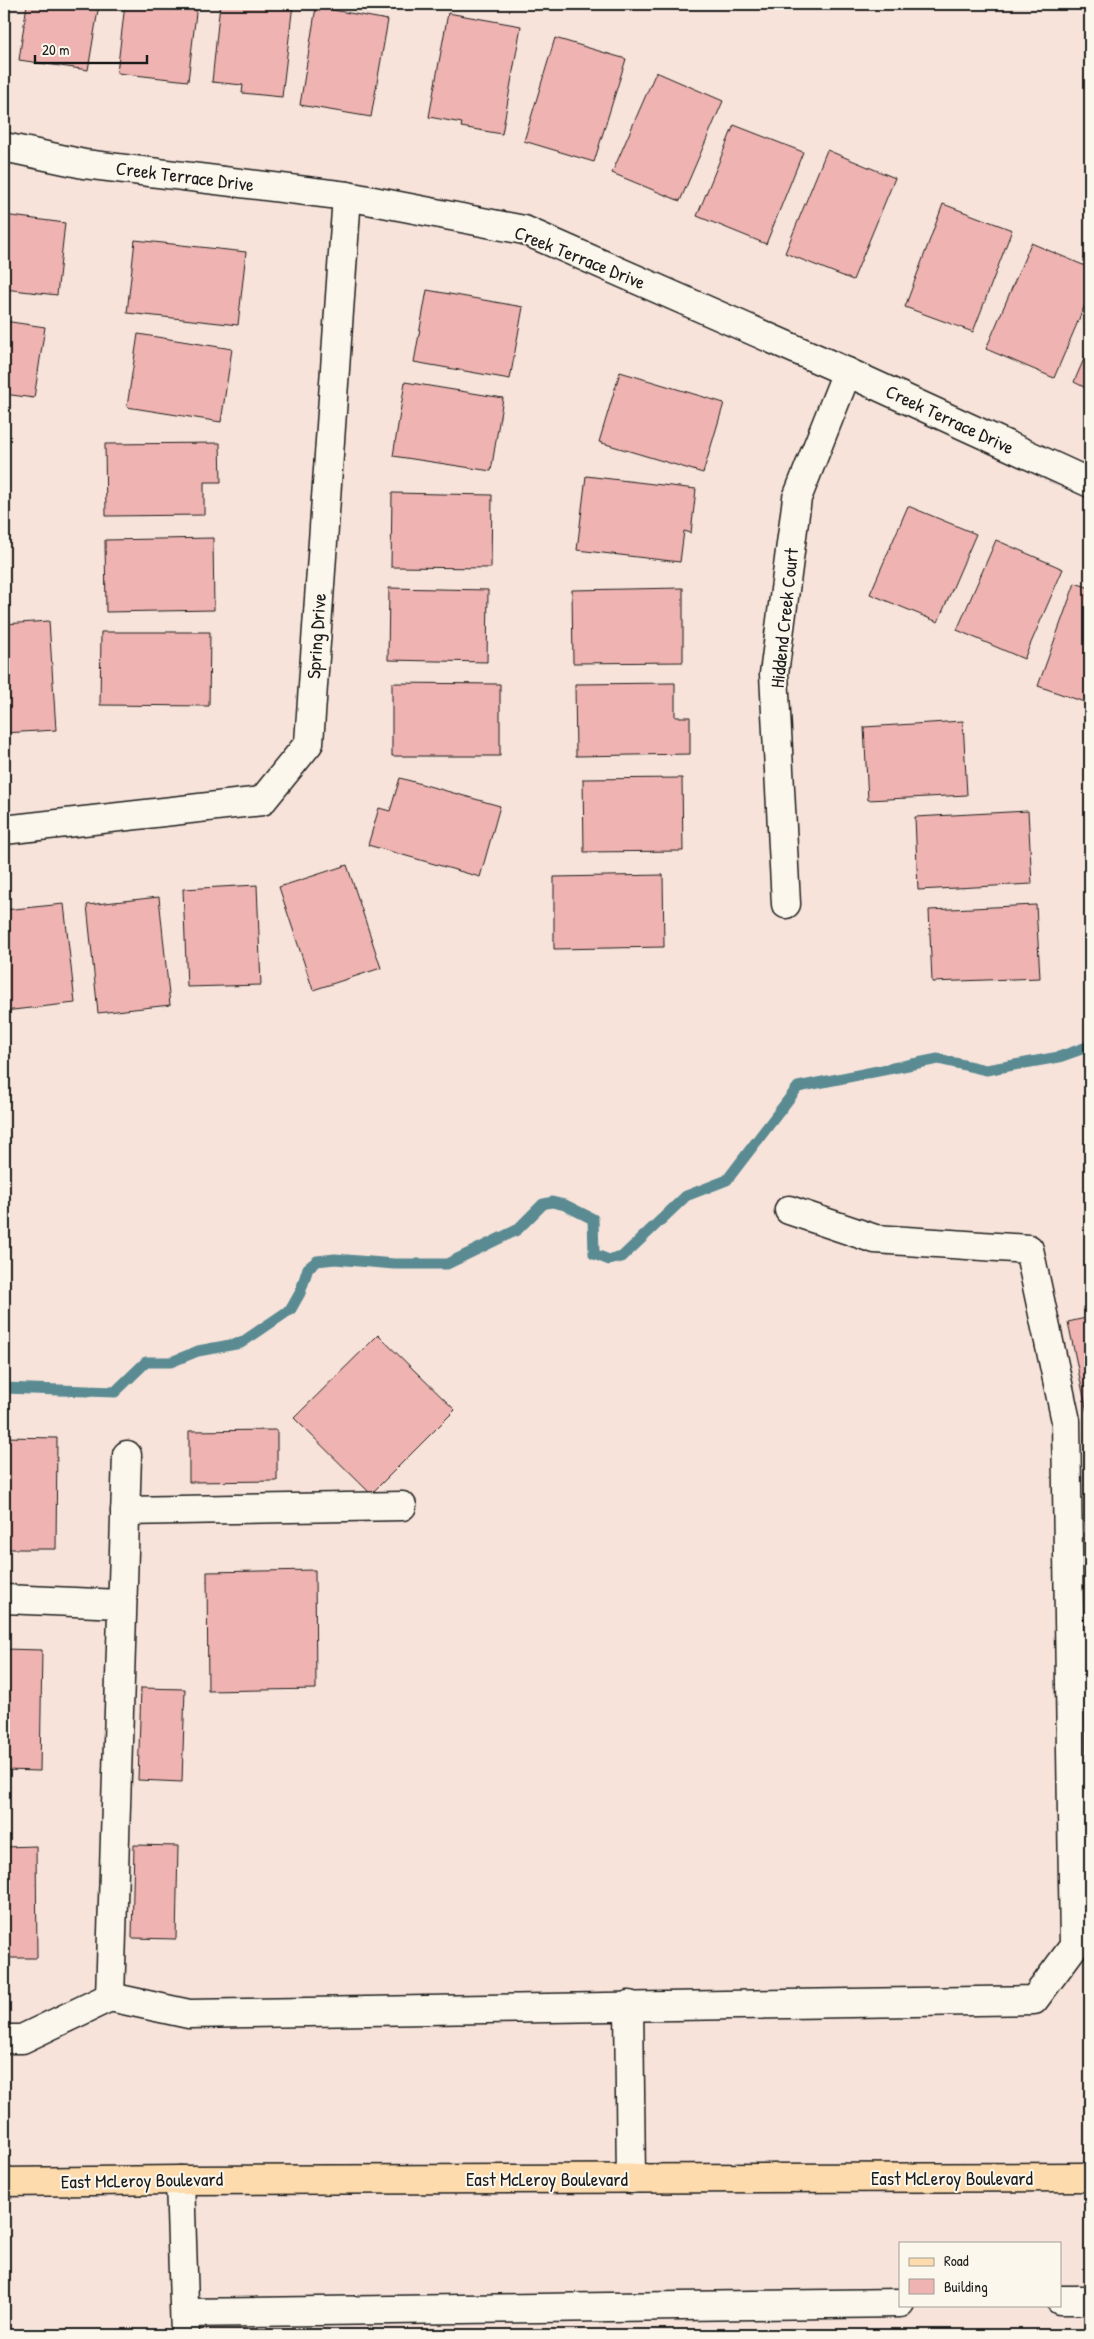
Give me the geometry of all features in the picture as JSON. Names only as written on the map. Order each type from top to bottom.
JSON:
[{"type":"main road","name":"East McLeroy Boulevard","points":[[4,2182],[1090,2177]]},
{"type":"street","name":"Creek Terrace Drive","points":[[4,147],[84,164],[347,196],[524,230],[847,372],[1090,483]]},
{"type":"street","name":"Spring Drive","points":[[4,830],[262,801],[309,743],[347,196]]},
{"type":"street","name":"Hiddend Creek Court","points":[[786,904],[774,674],[797,498],[847,372]]},
{"type":"street","points":[[4,2039],[22,2039],[110,1997],[190,2014],[629,2005],[1034,2000],[1074,1946],[1066,1421],[1029,1249],[875,1239],[789,1210]]},
{"type":"street","points":[[110,1997],[127,1455]]},
{"type":"street","points":[[125,1510],[402,1506]]},
{"type":"street","points":[[4,1599],[121,1604]]},
{"type":"street","points":[[629,2005],[631,2179]]},
{"type":"street","points":[[180,2180],[185,2324],[899,2303]]},
{"type":"street","points":[[1062,2300],[1090,2300]]},
{"type":"building","points":[[27,4],[99,4],[88,70],[19,60]]},
{"type":"building","points":[[125,4],[197,4],[188,81],[117,73]]},
{"type":"building","points":[[220,4],[293,4],[282,97],[242,93],[243,85],[212,82]]},
{"type":"building","points":[[316,7],[388,20],[371,117],[300,105]]},
{"type":"building","points":[[448,13],[521,26],[502,134],[461,127],[462,123],[429,117]]},
{"type":"building","points":[[555,38],[626,59],[594,162],[524,141]]},
{"type":"building","points":[[656,72],[723,101],[680,201],[612,173]]},
{"type":"building","points":[[734,125],[803,152],[766,244],[697,216]]},
{"type":"building","points":[[827,150],[895,178],[853,280],[785,253]]},
{"type":"building","points":[[943,204],[1012,230],[973,332],[905,307]]},
{"type":"building","points":[[4,215],[65,223],[57,295],[4,289]]},
{"type":"building","points":[[135,240],[246,252],[238,325],[127,313]]},
{"type":"building","points":[[1031,243],[1090,268],[1090,293],[1054,378],[986,349]]},
{"type":"building","points":[[427,290],[523,307],[510,379],[414,362]]},
{"type":"building","points":[[4,321],[45,327],[34,398],[4,394]]},
{"type":"building","points":[[138,334],[232,349],[221,422],[127,407]]},
{"type":"building","points":[[1090,345],[1090,390],[1074,382]]},
{"type":"building","points":[[620,372],[724,403],[703,473],[599,442]]},
{"type":"building","points":[[405,382],[503,398],[491,471],[393,456]]},
{"type":"building","points":[[220,443],[221,482],[204,482],[204,515],[106,516],[105,444]]},
{"type":"building","points":[[586,476],[696,489],[691,533],[684,531],[680,562],[577,550]]},
{"type":"building","points":[[392,493],[492,495],[491,568],[391,567]]},
{"type":"building","points":[[908,506],[976,534],[938,622],[870,594]]},
{"type":"building","points":[[213,538],[214,610],[106,612],[105,540]]},
{"type":"building","points":[[996,540],[1063,569],[1024,659],[957,630]]},
{"type":"building","points":[[1075,583],[1090,588],[1090,704],[1038,686]]},
{"type":"building","points":[[389,588],[488,590],[487,662],[388,660]]},
{"type":"building","points":[[683,588],[683,662],[573,663],[572,590]]},
{"type":"building","points":[[49,621],[56,730],[4,733],[4,624]]},
{"type":"building","points":[[101,632],[210,632],[209,706],[100,705]]},
{"type":"building","points":[[392,683],[500,684],[500,756],[392,756]]},
{"type":"building","points":[[675,683],[675,717],[690,717],[690,754],[576,756],[575,684]]},
{"type":"building","points":[[963,721],[967,795],[868,800],[864,727]]},
{"type":"building","points":[[400,778],[500,806],[480,877],[368,845],[379,808],[390,811]]},
{"type":"building","points":[[682,778],[683,851],[584,852],[583,779]]},
{"type":"building","points":[[1028,811],[1032,884],[918,890],[915,817]]},
{"type":"building","points":[[347,865],[381,968],[313,990],[279,887]]},
{"type":"building","points":[[663,875],[664,947],[554,949],[554,877]]},
{"type":"building","points":[[257,885],[261,985],[187,987],[183,889]]},
{"type":"building","points":[[159,897],[170,1005],[98,1013],[87,905]]},
{"type":"building","points":[[64,904],[75,1003],[4,1011],[4,910]]},
{"type":"building","points":[[1036,905],[1040,978],[932,982],[929,910]]},
{"type":"building","points":[[1090,1317],[1090,1412],[1087,1412],[1068,1322]]},
{"type":"building","points":[[378,1335],[455,1410],[371,1494],[294,1418]]},
{"type":"building","points":[[277,1430],[277,1481],[189,1482],[189,1431]]},
{"type":"building","points":[[4,1437],[57,1438],[56,1549],[4,1549]]},
{"type":"building","points":[[315,1570],[316,1689],[208,1691],[207,1572]]},
{"type":"building","points":[[4,1649],[42,1650],[40,1771],[4,1770]]},
{"type":"building","points":[[141,1688],[185,1689],[182,1782],[138,1780]]},
{"type":"building","points":[[134,1845],[178,1846],[176,1939],[132,1938]]},
{"type":"building","points":[[36,1846],[37,1958],[4,1958],[4,1847]]},
{"type":"waterway","points":[[4,1388],[115,1392],[146,1362],[171,1362],[198,1351],[241,1343],[291,1309],[300,1293],[308,1268],[317,1261],[335,1259],[394,1264],[447,1264],[517,1230],[543,1204],[552,1202],[565,1205],[593,1219],[594,1254],[609,1260],[622,1257],[686,1196],[727,1180],[798,1087],[938,1059],[986,1070],[1059,1057],[1090,1046]]}]
